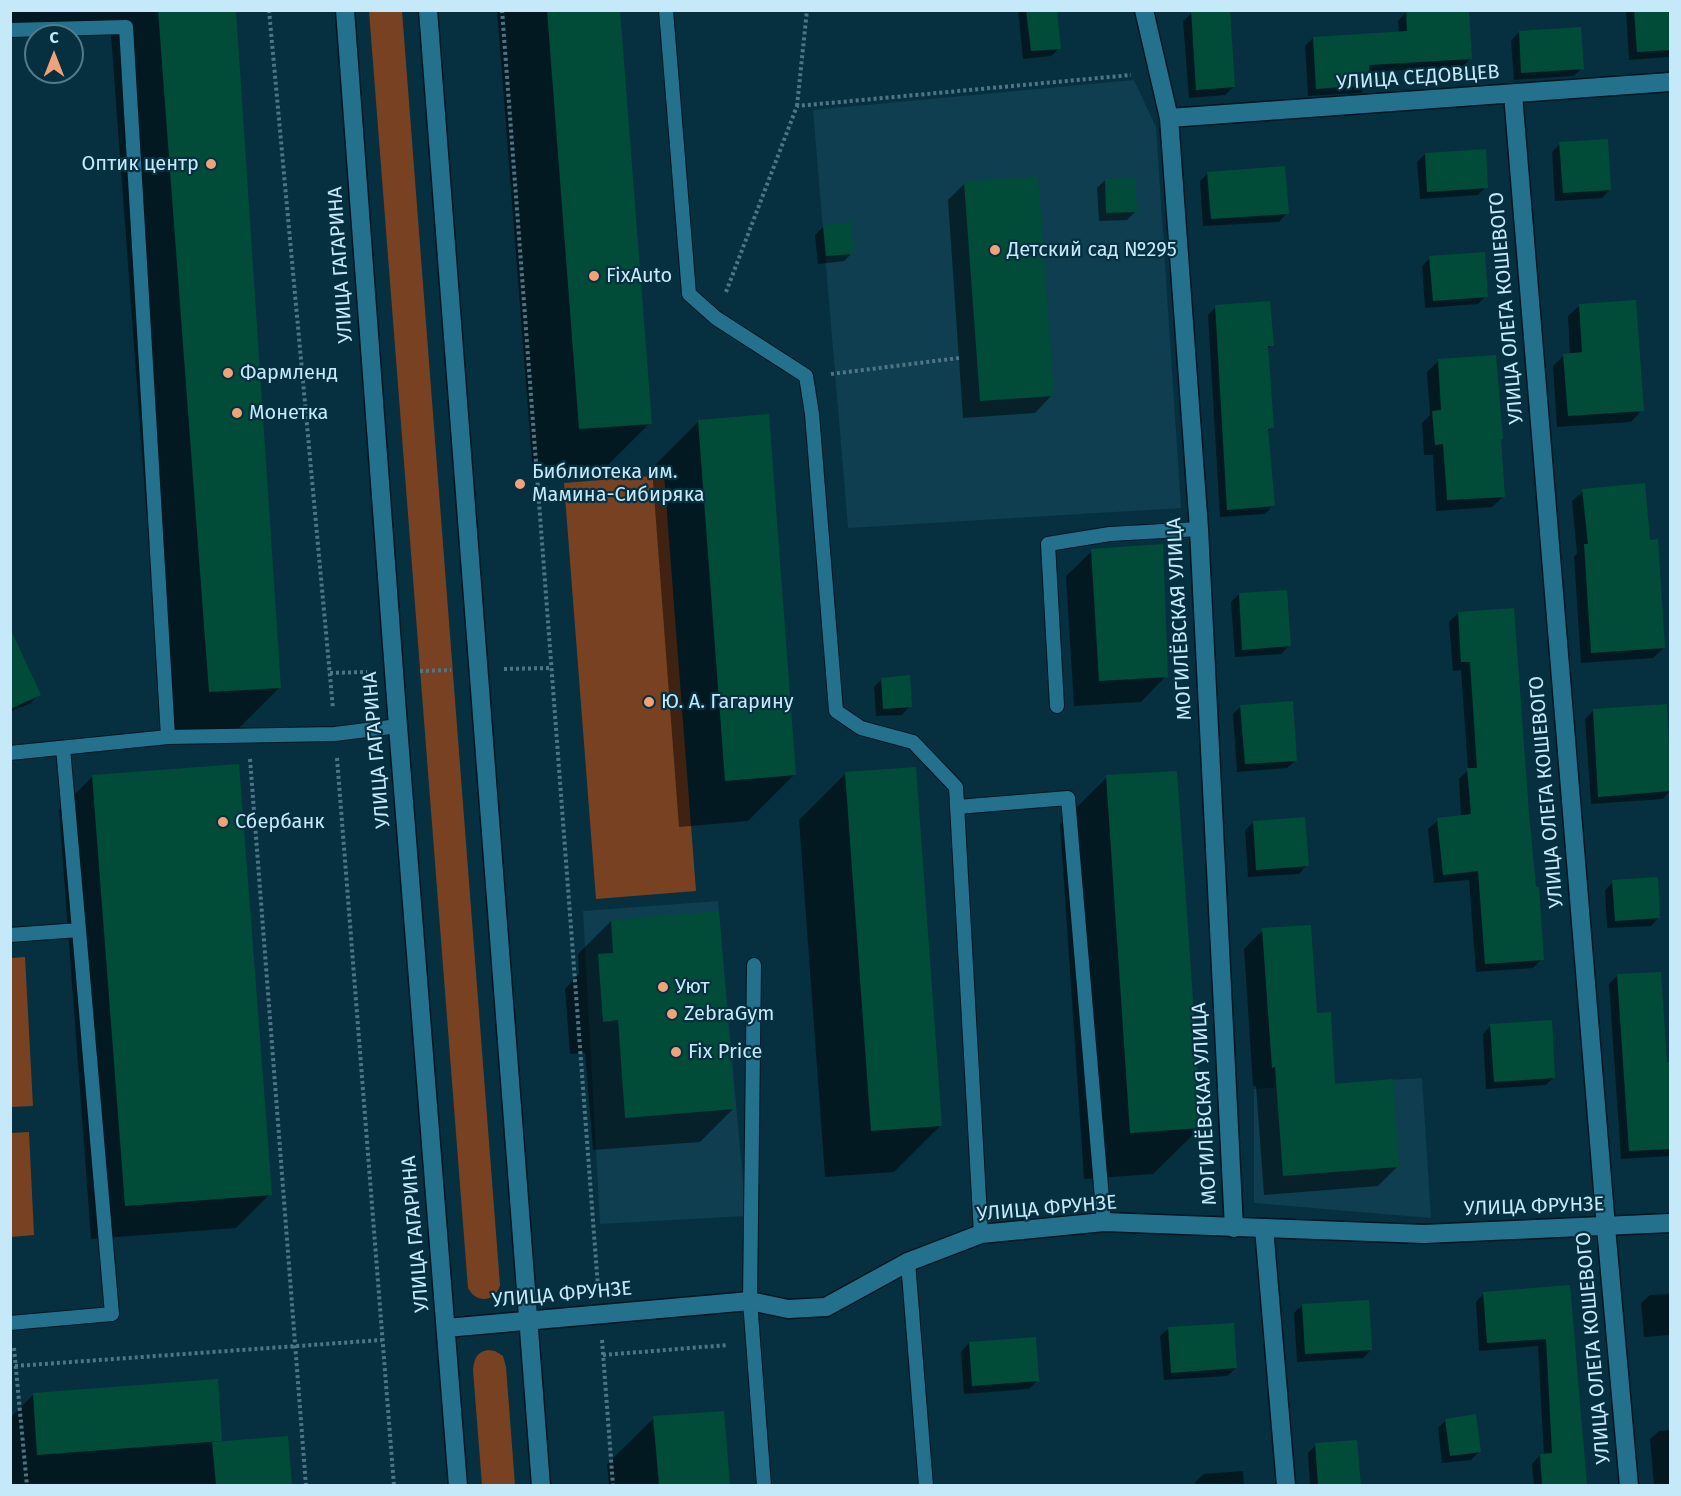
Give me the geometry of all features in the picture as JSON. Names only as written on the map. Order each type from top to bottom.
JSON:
[{"type":"street","name":"УЛИЦА ГАГАРИНА","points":[[345,10],[398,726],[458,1485]]},
{"type":"street","points":[[428,10],[541,1485]]},
{"type":"street","name":"МОГИЛЁВСКАЯ УЛИЦА","points":[[1144,10],[1168,118],[1199,529],[1234,1228]]},
{"type":"street","name":"УЛИЦА СЕДОВЦЕВ","points":[[1168,118],[1671,82]]},
{"type":"street","name":"УЛИЦА ОЛЕГА КОШЕВОГО","points":[[1512,94],[1629,1485]]},
{"type":"street","name":"УЛИЦА ФРУНЗЕ","points":[[446,1328],[750,1301],[788,1309],[826,1307],[908,1262],[981,1234],[1104,1222],[1424,1234],[1671,1223]]},
{"type":"street","points":[[1264,1228],[1286,1485]]},
{"type":"lane","points":[[666,10],[689,294],[716,318],[806,376],[812,414],[836,711],[861,728],[913,742],[956,787],[981,1234]]},
{"type":"lane","points":[[10,30],[126,27],[168,737]]},
{"type":"lane","points":[[1056,706],[1048,544],[1110,534],[1199,529]]},
{"type":"lane","points":[[10,753],[168,737],[335,734],[398,726]]},
{"type":"lane","points":[[11,1323],[112,1314],[63,748]]},
{"type":"lane","points":[[957,807],[1068,798],[1104,1222]]},
{"type":"lane","points":[[10,935],[79,930]]},
{"type":"lane","points":[[754,965],[750,1301],[764,1485]]},
{"type":"lane","points":[[908,1262],[926,1485]]},
{"type":"path","points":[[502,10],[613,1485]]},
{"type":"path","points":[[716,318],[797,106],[807,10]]},
{"type":"path","points":[[797,106],[1159,73]]},
{"type":"path","points":[[806,376],[959,358]]},
{"type":"path","points":[[330,673],[551,668]]},
{"type":"path","points":[[248,736],[306,1485]]},
{"type":"path","points":[[11,1323],[27,1485]]},
{"type":"path","points":[[15,1366],[382,1340]]},
{"type":"path","points":[[603,1355],[753,1343]]},
{"type":"shaded area","points":[[369,11],[402,11],[500,1285],[494,1295],[485,1299],[476,1297],[468,1288]]},
{"type":"shaded area","name":"Детский сад №295","points":[[1134,80],[1156,127],[1181,508],[848,528],[813,110]]},
{"type":"shaded area","points":[[664,475],[696,891],[596,899],[564,483]]},
{"type":"shaded area","points":[[718,901],[746,1216],[600,1224],[583,911]]},
{"type":"shaded area","points":[[25,957],[33,1106],[11,1107],[11,958]]},
{"type":"shaded area","points":[[1422,1078],[1431,1218],[1254,1203],[1254,1089]]},
{"type":"shaded area","points":[[29,1132],[34,1235],[11,1237],[11,1133]]},
{"type":"shaded area","points":[[488,1350],[503,1356],[506,1367],[515,1485],[482,1485],[473,1370],[476,1357]]},
{"type":"building","points":[[158,10],[236,10],[281,688],[209,692]]},
{"type":"building","points":[[547,10],[620,10],[652,424],[579,429]]},
{"type":"building","points":[[1026,10],[1057,10],[1061,49],[1031,51]]},
{"type":"building","points":[[1191,10],[1230,10],[1235,87],[1196,90]]},
{"type":"building","points":[[1406,10],[1469,10],[1472,59],[1369,65],[1370,85],[1316,89],[1313,37],[1407,31]]},
{"type":"building","points":[[1634,10],[1671,10],[1671,50],[1637,52]]},
{"type":"building","points":[[1581,27],[1584,69],[1521,73],[1519,31]]},
{"type":"building","points":[[1608,139],[1611,190],[1563,193],[1559,142]]},
{"type":"building","points":[[1486,149],[1488,188],[1427,192],[1425,153]]},
{"type":"building","points":[[1285,166],[1289,214],[1211,219],[1207,172]]},
{"type":"building","points":[[1038,176],[1054,396],[980,401],[964,182]]},
{"type":"building","points":[[1135,178],[1137,212],[1106,213],[1105,179]]},
{"type":"building","points":[[851,222],[854,254],[826,256],[823,225]]},
{"type":"building","points":[[1485,252],[1488,297],[1433,301],[1429,256]]},
{"type":"building","points":[[1636,300],[1644,411],[1568,416],[1563,354],[1582,352],[1579,304]]},
{"type":"building","points":[[1270,301],[1274,346],[1268,346],[1274,428],[1268,429],[1275,506],[1227,510],[1215,305]]},
{"type":"building","points":[[1496,355],[1505,497],[1447,500],[1443,444],[1435,445],[1432,411],[1441,410],[1438,359]]},
{"type":"building","points":[[769,414],[796,775],[725,781],[698,420]]},
{"type":"building","points":[[1645,483],[1650,540],[1658,539],[1665,648],[1591,653],[1584,544],[1588,544],[1582,489]]},
{"type":"building","points":[[1163,544],[1168,677],[1099,681],[1091,549]]},
{"type":"building","points":[[1287,590],[1291,646],[1242,650],[1239,593]]},
{"type":"building","points":[[1514,608],[1529,813],[1536,887],[1539,887],[1544,960],[1485,964],[1478,871],[1443,875],[1437,818],[1471,814],[1467,768],[1477,768],[1470,662],[1461,662],[1458,612]]},
{"type":"building","points":[[10,628],[41,695],[10,709]]},
{"type":"building","points":[[910,675],[912,707],[883,709],[881,678]]},
{"type":"building","points":[[1293,701],[1297,761],[1245,764],[1240,705]]},
{"type":"building","points":[[1667,704],[1671,791],[1598,797],[1593,709]]},
{"type":"building","points":[[239,764],[272,1195],[125,1206],[92,775]]},
{"type":"building","points":[[916,767],[942,1126],[871,1131],[845,772]]},
{"type":"building","points":[[1177,771],[1202,1128],[1130,1133],[1106,775]]},
{"type":"building","points":[[1305,817],[1309,866],[1256,870],[1253,821]]},
{"type":"building","points":[[1658,877],[1660,918],[1615,921],[1612,880]]},
{"type":"building","name":"Уют","points":[[719,911],[735,1109],[625,1118],[618,1020],[603,1022],[598,954],[613,953],[611,920]]},
{"type":"building","points":[[1311,925],[1317,1013],[1331,1012],[1335,1084],[1393,1079],[1399,1167],[1283,1176],[1275,1067],[1272,1068],[1262,928]]},
{"type":"building","points":[[1661,972],[1667,1062],[1671,1062],[1671,1149],[1629,1151],[1617,974]]},
{"type":"building","points":[[1552,1020],[1555,1078],[1494,1082],[1490,1024]]},
{"type":"building","points":[[1570,1285],[1587,1485],[1542,1485],[1540,1454],[1552,1453],[1546,1339],[1487,1343],[1483,1292]]},
{"type":"building","points":[[1369,1300],[1372,1350],[1305,1354],[1302,1304]]},
{"type":"building","points":[[1234,1323],[1237,1368],[1171,1373],[1168,1327]]},
{"type":"building","points":[[1036,1337],[1039,1381],[972,1386],[969,1342]]},
{"type":"building","points":[[218,1379],[222,1441],[37,1455],[33,1393]]},
{"type":"building","points":[[724,1411],[730,1485],[659,1485],[653,1416]]},
{"type":"building","points":[[1476,1414],[1481,1452],[1450,1456],[1445,1419]]},
{"type":"building","points":[[288,1436],[292,1485],[216,1485],[212,1442]]},
{"type":"building","points":[[1357,1440],[1361,1485],[1318,1485],[1315,1443]]},
{"type":"place","name":"Оптик центр","points":[[211,164]]},
{"type":"place","name":"Детский сад №295","points":[[995,250]]},
{"type":"place","name":"FixAuto","points":[[594,276]]},
{"type":"place","name":"Фармленд","points":[[228,373]]},
{"type":"place","name":"Монетка","points":[[237,413]]},
{"type":"place","name":"Библиотека им. Мамина-Сибиряка","points":[[520,484]]},
{"type":"place","name":"Ю. А. Гагарину","points":[[649,702]]},
{"type":"place","name":"Сбербанк","points":[[223,822]]},
{"type":"place","name":"Уют","points":[[663,987]]},
{"type":"place","name":"ZebraGym","points":[[672,1014]]},
{"type":"place","name":"Fix Price","points":[[676,1052]]}]
